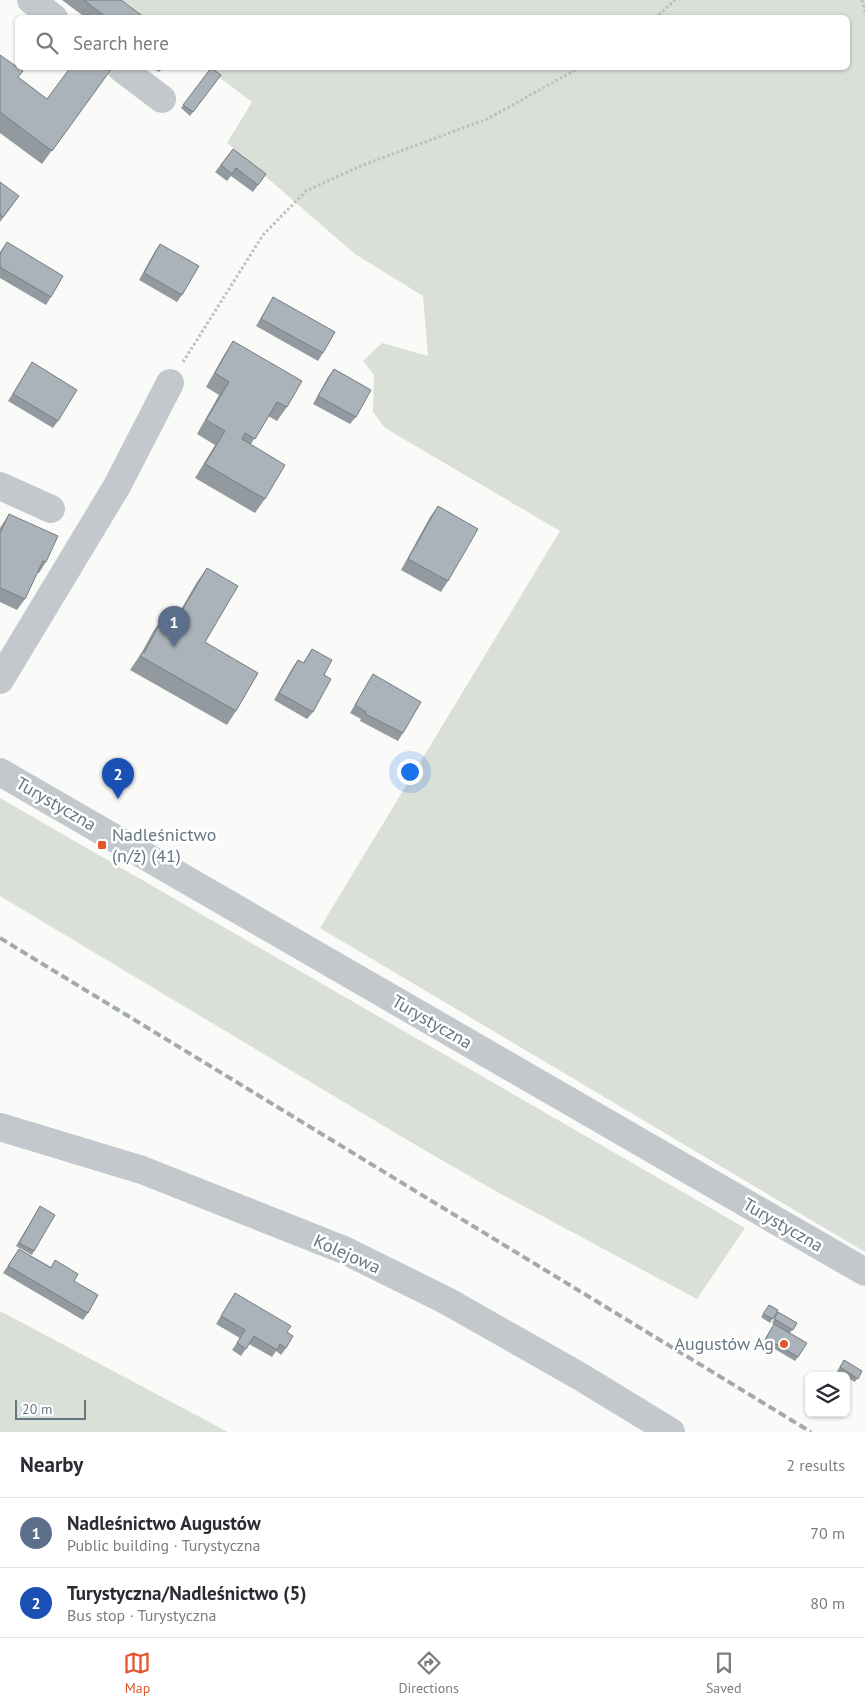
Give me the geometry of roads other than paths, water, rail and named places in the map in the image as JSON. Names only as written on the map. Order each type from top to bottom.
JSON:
[{"type":"street","points":[[31,0],[50,15]]},
{"type":"street","points":[[124,70],[162,99]]},
{"type":"street","points":[[0,680],[117,486],[170,383]]},
{"type":"street","points":[[0,486],[51,509]]},
{"type":"street","name":"Turystyczna","points":[[0,772],[865,1272]]},
{"type":"street","name":"Kolejowa","points":[[0,1127],[142,1170],[344,1250],[456,1306],[581,1377],[671,1432]]},
{"type":"railway","points":[[0,938],[811,1432]]},
{"type":"place","name":"Nadleśnictwo Augustów","points":[[174,647]]},
{"type":"place","name":"Turystyczna/Nadleśnictwo (5)","points":[[118,799]]},
{"type":"place","name":"Nadleśnictwo (n/ż) (41)","points":[[102,845]]},
{"type":"place","name":"Augustów Ag","points":[[784,1344]]}]
